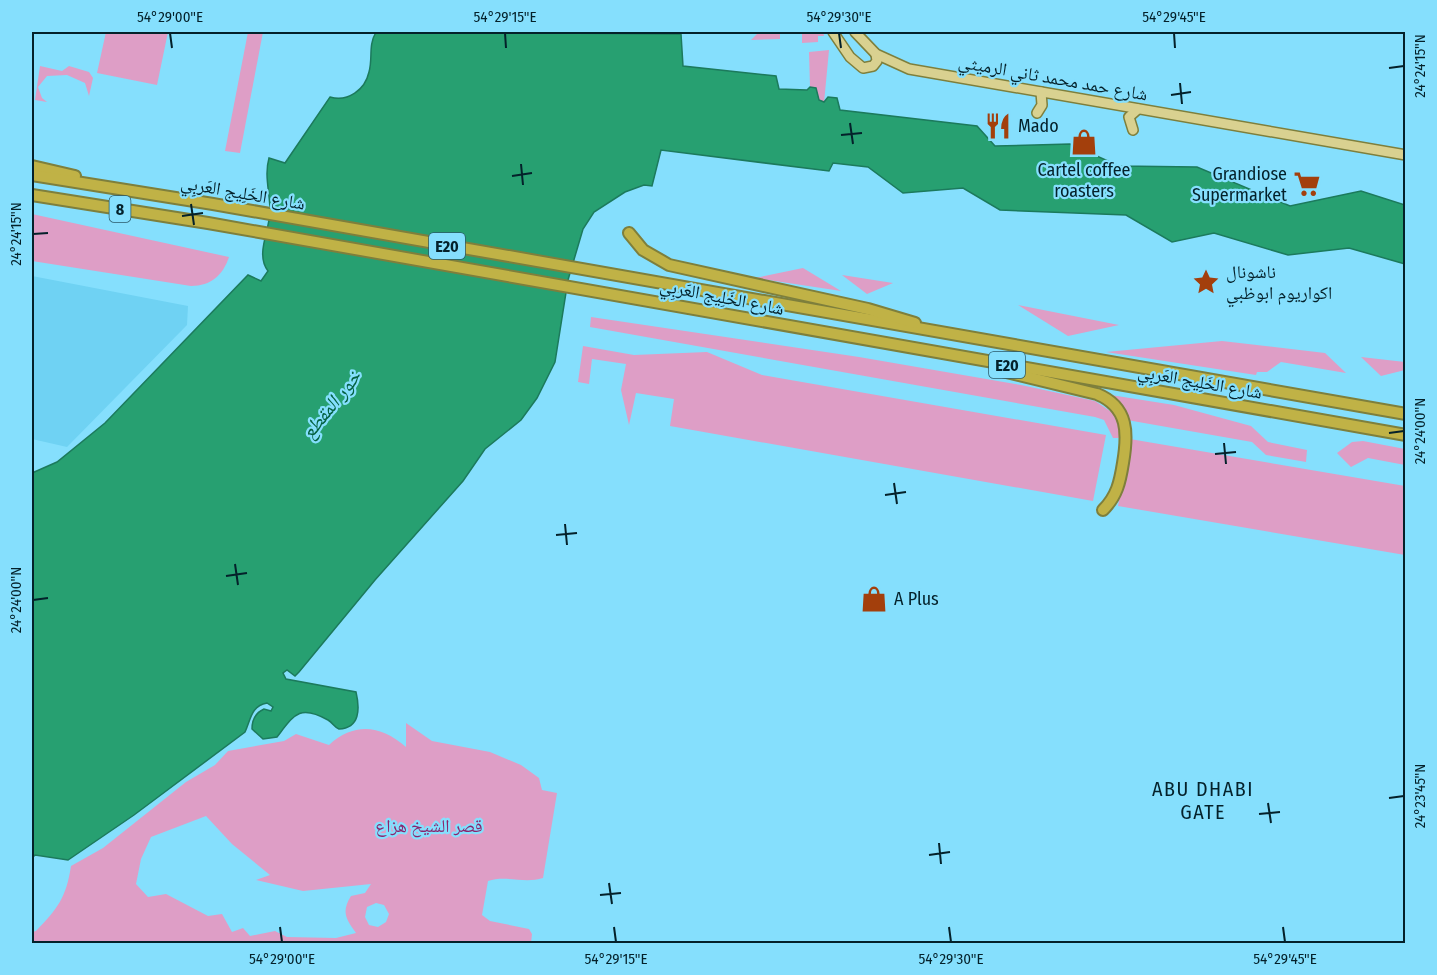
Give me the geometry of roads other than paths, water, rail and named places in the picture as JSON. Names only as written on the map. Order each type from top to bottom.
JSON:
[{"type":"highway","points":[[32,166],[121,190]]},
{"type":"highway","name":"شارع الخَلِيج العَربِي","points":[[32,175],[213,204],[1406,414]]},
{"type":"highway","name":"شارع الخَلِيج العَربِي","points":[[32,195],[675,305],[1406,435]]},
{"type":"highway","points":[[629,233],[643,250],[669,265],[883,313],[932,331]]},
{"type":"highway","points":[[973,359],[992,369],[1097,394],[1116,406],[1124,419],[1127,436],[1117,491],[1103,510]]},
{"type":"main road","points":[[832,32],[850,57],[863,68],[873,66],[876,54]]},
{"type":"main road","name":"شارع حمد محمد ثاني الرميثي","points":[[855,32],[876,54],[909,69],[1406,155]]},
{"type":"main road","points":[[1036,113],[1042,105],[1041,92]]},
{"type":"main road","points":[[1133,130],[1130,117],[1138,109]]},
{"type":"water","name":"خور المقطع","points":[[376,32],[681,34],[683,66],[776,76],[779,89],[816,88],[819,100],[824,102],[828,97],[837,98],[840,110],[977,126],[995,146],[1070,144],[1119,166],[1197,167],[1290,206],[1361,191],[1405,205],[1405,264],[1349,248],[1288,255],[1214,233],[1172,242],[1126,215],[1000,210],[963,188],[903,193],[868,167],[833,163],[829,171],[661,150],[652,186],[644,185],[625,192],[594,212],[583,229],[568,280],[555,362],[537,398],[521,420],[485,449],[463,481],[375,580],[299,672],[295,676],[287,670],[283,673],[286,679],[356,692],[358,711],[355,721],[346,728],[339,729],[318,715],[298,714],[277,737],[263,739],[252,729],[253,720],[264,709],[271,711],[273,707],[267,703],[262,705],[252,714],[245,732],[134,815],[68,860],[35,855],[32,858],[32,473],[57,462],[105,423],[248,275],[261,281],[268,271],[264,264],[263,250],[270,211],[267,178],[269,158],[285,163],[330,97],[343,98],[360,89],[369,72],[372,42]]},
{"type":"place","name":"Mado","points":[[998,126]]},
{"type":"place","name":"Cartel coffee roasters","points":[[1084,142]]},
{"type":"place","name":"Grandiose Supermarket","points":[[1307,184]]},
{"type":"place","name":"ناشونال اكواريوم ابوظبي","points":[[1206,282]]},
{"type":"place","name":"A Plus","points":[[874,599]]},
{"type":"district","name":"ABU DHABI GATE","points":[[1203,800]]},
{"type":"park label","name":"قصر الشيخ هزاع","points":[[429,826]]}]
